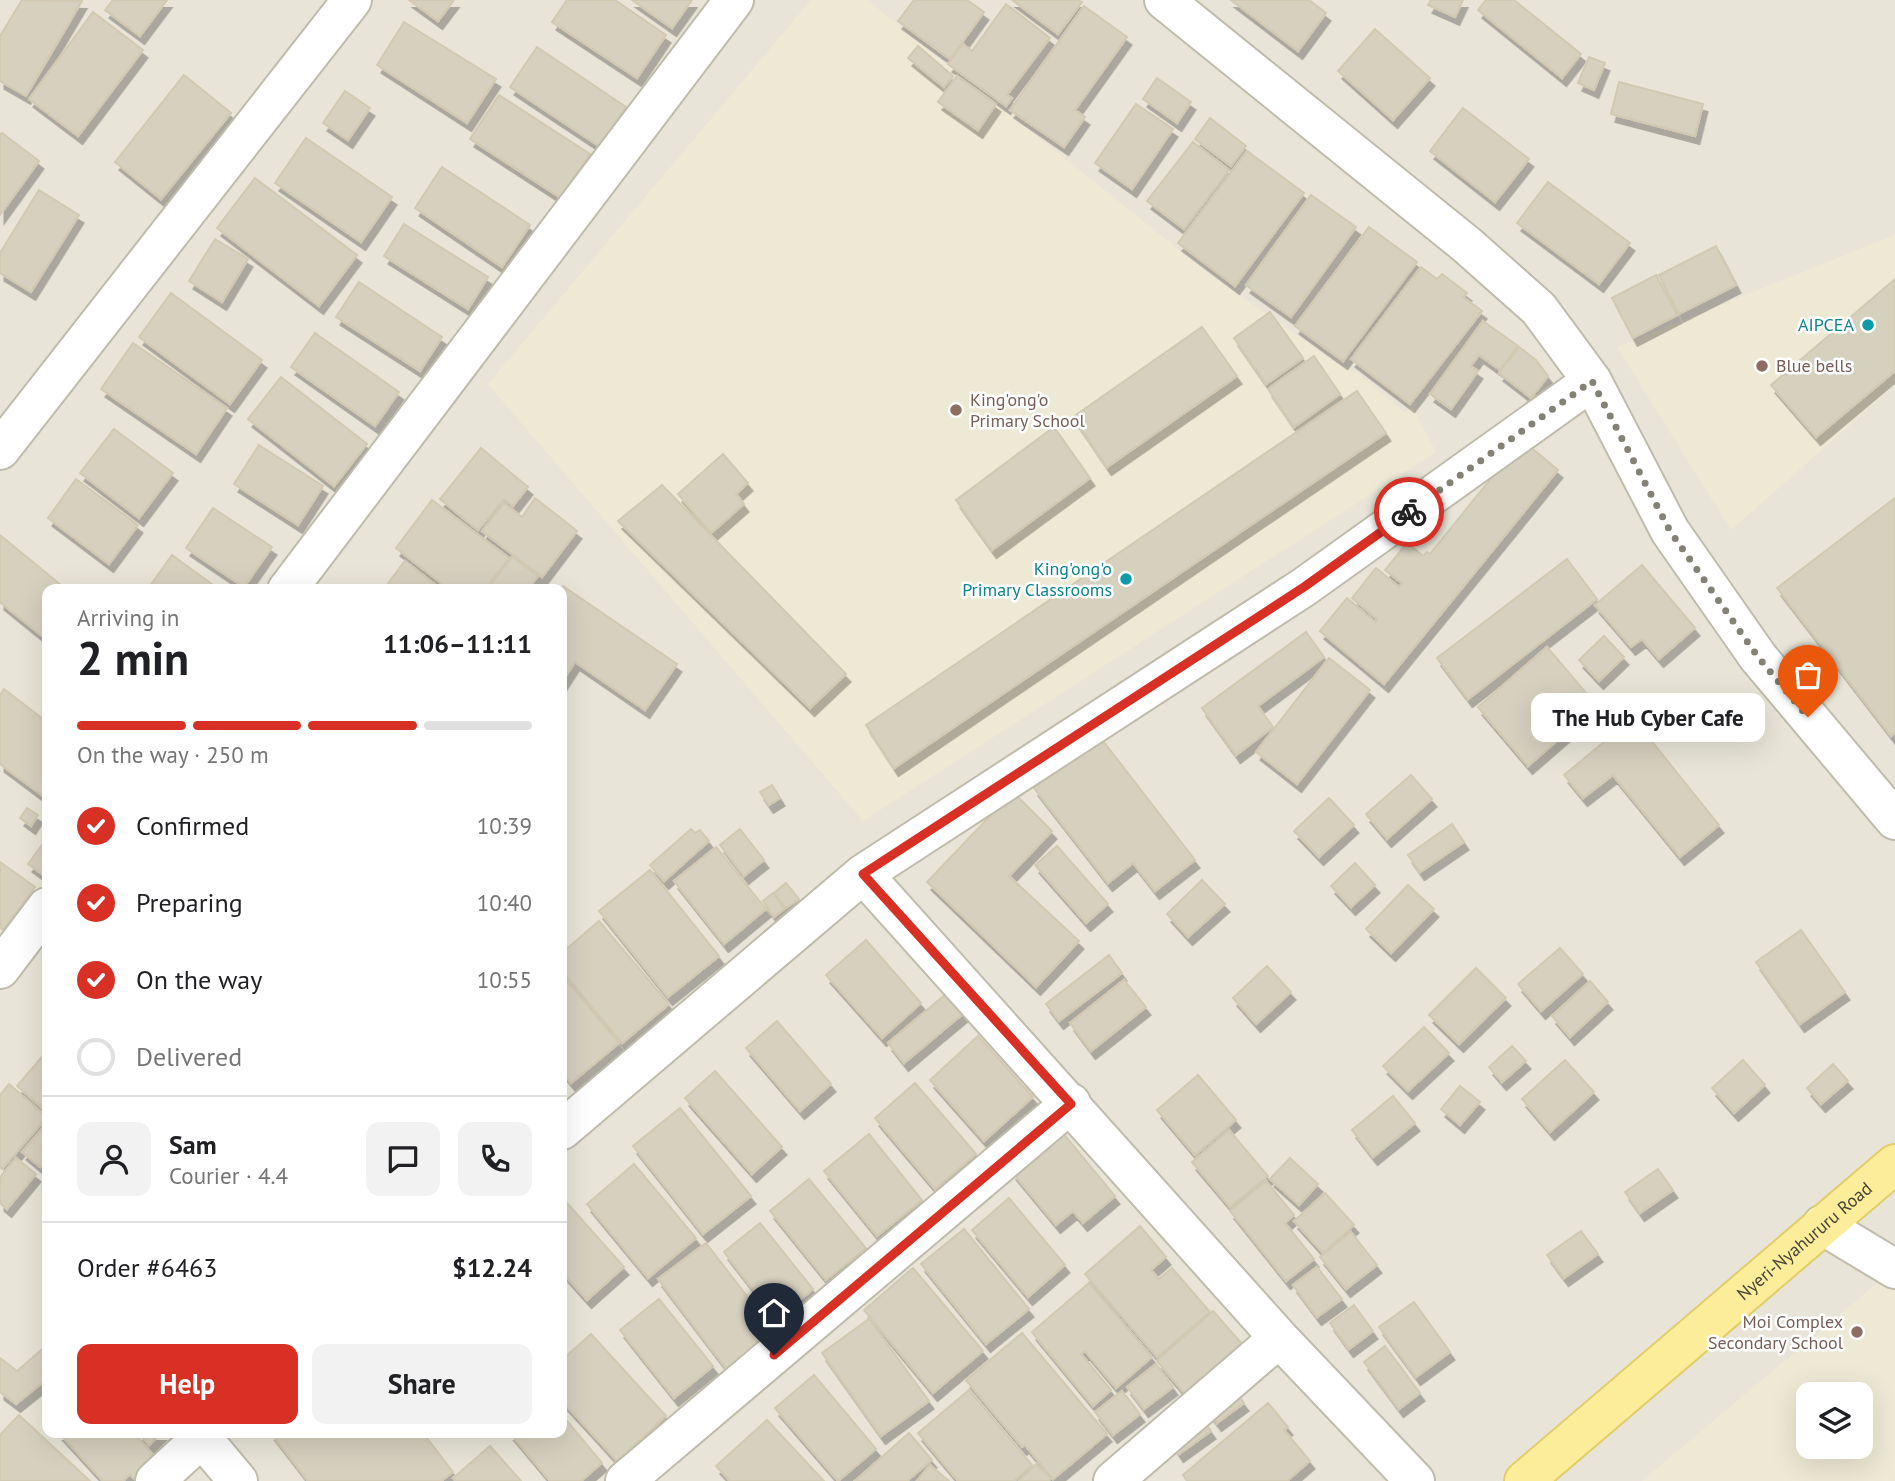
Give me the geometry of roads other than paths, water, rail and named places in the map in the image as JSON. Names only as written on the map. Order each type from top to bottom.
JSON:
[{"type":"main road","name":"Nyeri-Nyahururu Road","points":[[1524,1481],[1895,1164]]},
{"type":"street","points":[[0,450],[352,0]]},
{"type":"street","points":[[292,584],[734,0]]},
{"type":"street","points":[[1164,0],[1467,245],[1539,309],[1592,381],[1670,531],[1758,657],[1888,799]]},
{"type":"street","points":[[567,1126],[863,874],[1304,587],[1592,381]]},
{"type":"street","points":[[863,874],[1279,1338],[1415,1481]]},
{"type":"street","points":[[0,969],[42,914]]},
{"type":"street","points":[[625,1481],[1071,1104]]},
{"type":"street","points":[[1822,1225],[1895,1269]]},
{"type":"street","points":[[1113,1481],[1279,1338]]},
{"type":"street","points":[[155,1481],[202,1438]]},
{"type":"street","points":[[207,1438],[238,1481]]},
{"type":"place","name":"AIPCEA","points":[[1868,325]]},
{"type":"place","name":"Blue bells","points":[[1762,366]]},
{"type":"place","name":"King'ong'o Primary School","points":[[956,410]]},
{"type":"place","name":"King'ong'o Primary Classrooms","points":[[1126,579]]},
{"type":"place","name":"The Hub Cyber Cafe","points":[[1808,717]]},
{"type":"place","name":"Moi Complex Secondary School","points":[[1857,1332]]}]
